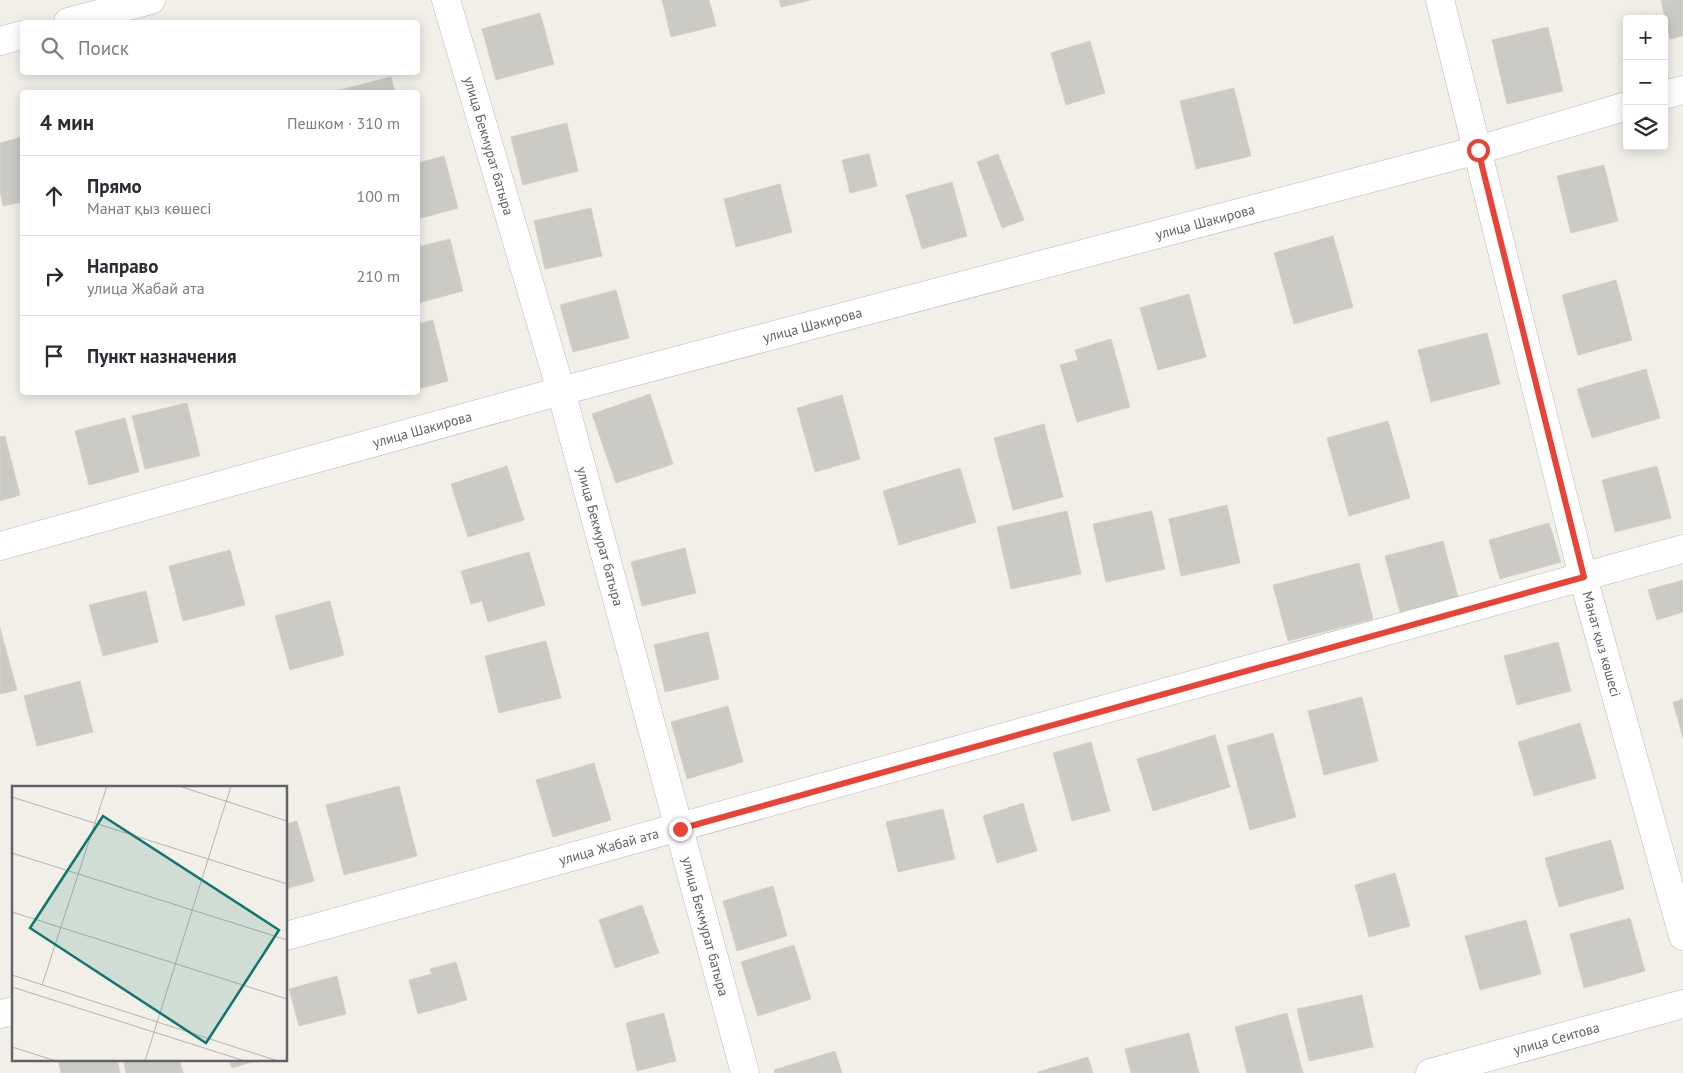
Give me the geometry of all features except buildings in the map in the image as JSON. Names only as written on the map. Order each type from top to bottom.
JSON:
[{"type":"street","points":[[76,20],[151,0]]},
{"type":"street","name":"улица Бекмурат батыра","points":[[446,0],[561,391],[745,1073]]},
{"type":"street","name":"Манат қыз көшесі","points":[[1440,0],[1584,577],[1683,936]]},
{"type":"street","points":[[0,41],[20,36]]},
{"type":"street","points":[[1668,94],[1683,90]]},
{"type":"street","name":"улица Шакирова","points":[[0,546],[561,391],[1478,150],[1623,107]]},
{"type":"street","name":"улица Жабай ата","points":[[288,935],[680,829],[1683,550]]},
{"type":"street","name":"улица Сеитова","points":[[1430,1073],[1683,1004]]},
{"type":"route","points":[[680,829],[1584,577],[1478,150]]}]
